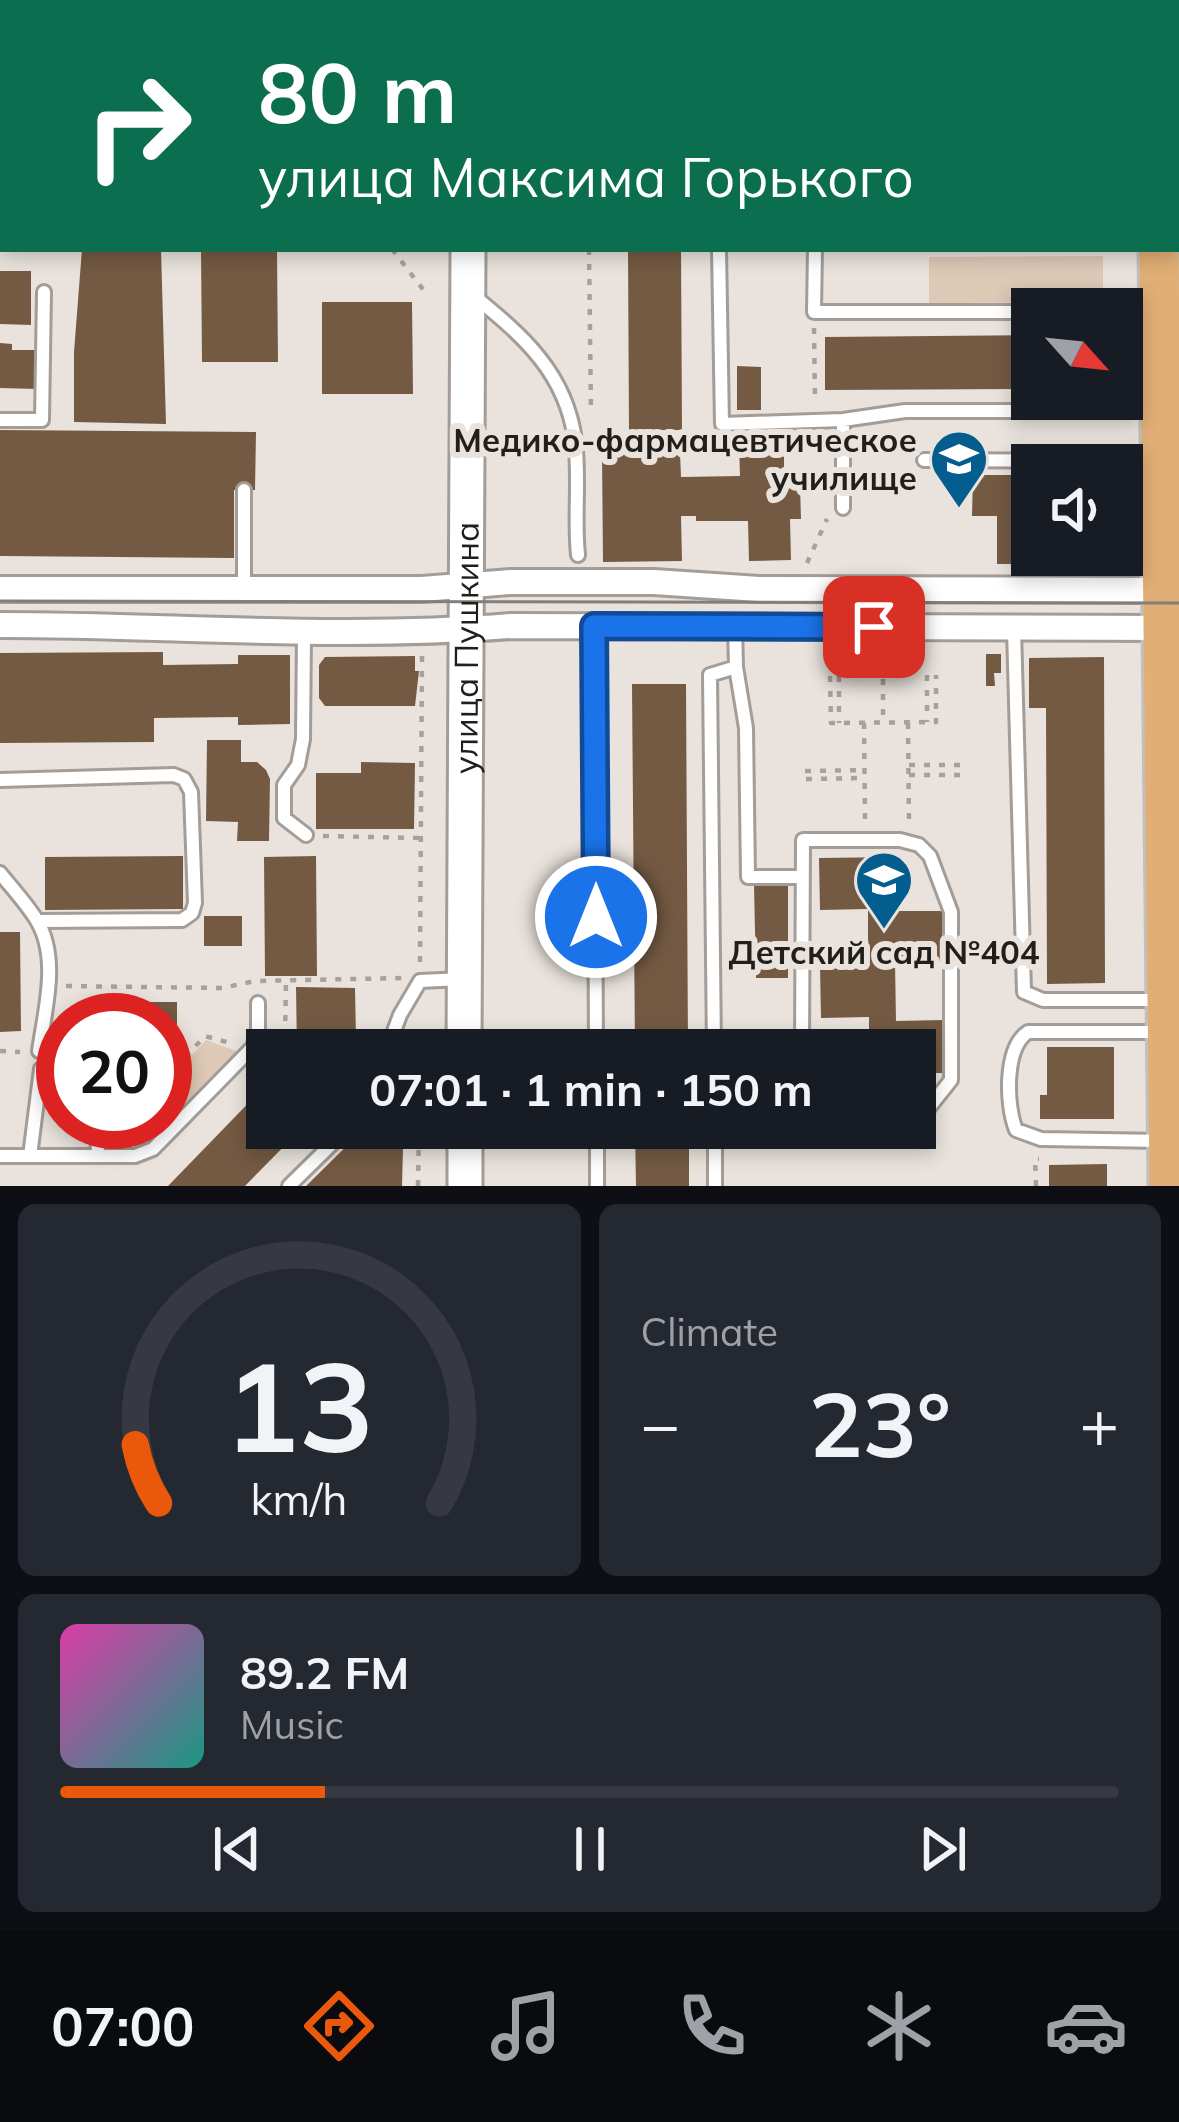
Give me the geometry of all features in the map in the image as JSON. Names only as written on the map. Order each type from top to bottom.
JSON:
[{"type":"main road","name":"улица Пушкина","points":[[464,1029],[468,252]]},
{"type":"main road","points":[[1143,302],[1158,252]]},
{"type":"main road","points":[[1143,326],[1161,411],[1170,609],[1172,846],[1167,1016],[1171,1162]]},
{"type":"main road","points":[[465,1149],[465,1186]]},
{"type":"street","points":[[0,589],[422,589],[654,582],[1170,609]]},
{"type":"street","points":[[0,626],[162,626],[304,634],[594,626],[1014,627],[1170,609]]},
{"type":"lane","points":[[719,252],[722,424],[843,420],[905,411],[1161,411]]},
{"type":"lane","points":[[815,252],[814,312],[1011,311]]},
{"type":"lane","points":[[0,420],[42,420],[44,292]]},
{"type":"lane","points":[[468,292],[528,340],[551,371],[575,438],[578,555]]},
{"type":"lane","points":[[843,420],[843,508]]},
{"type":"lane","points":[[924,460],[1161,461]]},
{"type":"lane","points":[[244,490],[244,589]]},
{"type":"lane","points":[[594,626],[596,1029]]},
{"type":"lane","points":[[735,627],[746,728],[748,877],[802,877]]},
{"type":"lane","points":[[1014,627],[1024,992],[1043,1000],[1167,1016]]},
{"type":"lane","points":[[304,634],[304,739],[298,765],[284,785],[284,818],[306,835]]},
{"type":"lane","points":[[714,1029],[710,675],[736,667]]},
{"type":"lane","points":[[0,780],[174,775],[184,779],[191,792],[192,913],[182,920],[38,921]]},
{"type":"lane","points":[[802,1029],[803,840],[910,842],[930,856],[951,912],[948,1087],[936,1102]]},
{"type":"lane","points":[[0,873],[38,921],[46,943],[48,986],[33,1051]]},
{"type":"lane","points":[[395,1029],[420,981],[464,979]]},
{"type":"lane","points":[[258,1003],[258,1029]]},
{"type":"lane","points":[[1167,1016],[1028,1032],[1017,1039],[1012,1052],[1012,1118],[1016,1130],[1041,1139],[1171,1162]]},
{"type":"lane","points":[[0,1156],[135,1156],[153,1149],[246,1054]]},
{"type":"lane","points":[[30,1156],[36,1109]]},
{"type":"lane","points":[[98,1149],[98,1156]]},
{"type":"lane","points":[[289,1186],[327,1149]]},
{"type":"lane","points":[[597,1149],[597,1186]]},
{"type":"lane","points":[[715,1149],[715,1186]]},
{"type":"path","points":[[1179,67],[1179,115]]},
{"type":"path","points":[[394,252],[425,292]]},
{"type":"path","points":[[589,252],[591,413]]},
{"type":"path","points":[[814,312],[815,421]]},
{"type":"path","points":[[706,423],[706,437]]},
{"type":"path","points":[[591,436],[725,437]]},
{"type":"path","points":[[805,568],[827,518]]},
{"type":"path","points":[[883,649],[884,723]]},
{"type":"path","points":[[48,986],[222,988],[255,981],[420,978],[422,651]]},
{"type":"path","points":[[927,675],[927,722]]},
{"type":"path","points":[[834,676],[838,723],[884,723],[936,722],[936,675]]},
{"type":"path","points":[[908,722],[910,842]]},
{"type":"path","points":[[864,723],[865,840]]},
{"type":"path","points":[[909,765],[962,765]]},
{"type":"path","points":[[806,775],[864,774]]},
{"type":"path","points":[[909,775],[962,775]]},
{"type":"path","points":[[306,835],[419,838]]},
{"type":"path","points":[[285,1029],[286,981]]},
{"type":"path","points":[[419,1029],[420,981]]},
{"type":"path","points":[[192,1050],[205,1036],[246,1052]]},
{"type":"path","points":[[0,1051],[33,1051]]},
{"type":"path","points":[[418,1186],[419,1149]]},
{"type":"path","points":[[1036,1186],[1035,1160],[1058,1160]]},
{"type":"shaded area","points":[[1103,256],[1103,288],[1011,288],[1011,303],[929,303],[929,257]]},
{"type":"shaded area","points":[[206,1040],[236,1051],[192,1100],[192,1055]]},
{"type":"building","points":[[82,252],[161,252],[166,424],[74,422]]},
{"type":"building","points":[[201,252],[277,252],[278,362],[202,362]]},
{"type":"building","points":[[628,252],[681,252],[682,430],[629,430]]},
{"type":"building","points":[[0,271],[31,271],[31,325],[0,324]]},
{"type":"building","points":[[322,302],[412,302],[413,394],[322,394]]},
{"type":"building","points":[[1011,335],[1011,389],[825,390],[825,337]]},
{"type":"building","points":[[0,343],[12,344],[12,350],[37,350],[36,389],[0,388]]},
{"type":"building","points":[[737,366],[761,367],[761,410],[737,410]]},
{"type":"building","points":[[0,430],[256,432],[255,490],[234,490],[234,558],[0,556]]},
{"type":"building","points":[[784,443],[784,486],[800,486],[801,519],[790,519],[791,560],[749,561],[748,521],[696,521],[696,516],[681,516],[682,561],[603,562],[602,453],[680,452],[681,477],[740,476],[739,444]]},
{"type":"building","points":[[973,475],[1011,475],[1011,564],[997,564],[997,516],[972,516]]},
{"type":"building","points":[[163,652],[163,665],[238,664],[238,655],[290,655],[290,724],[238,725],[238,717],[154,718],[154,742],[0,743],[0,653]]},
{"type":"building","points":[[986,654],[1001,654],[995,686],[986,686]]},
{"type":"building","points":[[415,656],[415,671],[419,671],[415,706],[325,706],[319,698],[319,665],[325,657]]},
{"type":"building","points":[[1104,657],[1105,983],[1047,984],[1046,708],[1029,708],[1029,658]]},
{"type":"building","points":[[632,684],[686,684],[688,1029],[635,1029]]},
{"type":"building","points":[[207,740],[241,740],[241,762],[257,762],[266,770],[270,779],[269,841],[237,841],[238,822],[206,821]]},
{"type":"building","points":[[361,762],[415,763],[414,829],[316,829],[316,773],[361,773]]},
{"type":"building","points":[[183,856],[183,909],[45,910],[45,857]]},
{"type":"building","points":[[316,856],[317,976],[265,976],[264,857]]},
{"type":"building","points":[[895,857],[895,911],[942,911],[943,962],[895,962],[896,1021],[943,1020],[944,1073],[936,1073],[936,1029],[869,1029],[869,1017],[821,1018],[820,966],[868,965],[868,909],[820,910],[819,858]]},
{"type":"building","points":[[754,885],[788,885],[788,978],[756,978]]},
{"type":"building","points":[[204,916],[242,916],[242,946],[204,946]]},
{"type":"building","points":[[0,932],[20,932],[21,1031],[0,1032]]},
{"type":"building","points":[[296,987],[355,988],[356,1029],[297,1029]]},
{"type":"building","points":[[1047,1047],[1114,1047],[1114,1119],[1040,1119],[1040,1095],[1047,1095]]},
{"type":"building","points":[[246,1106],[246,1149],[281,1149],[245,1186],[168,1186]]},
{"type":"building","points":[[344,1149],[403,1149],[402,1186],[306,1186]]},
{"type":"building","points":[[635,1149],[689,1149],[689,1186],[636,1186]]},
{"type":"building","points":[[1107,1164],[1107,1186],[1049,1186],[1049,1165]]},
{"type":"tram line","points":[[0,601],[1179,603]]},
{"type":"place","name":"Медико-фармацевтическое училище","points":[[959,510]]},
{"type":"place","name":"Детский сад №404","points":[[884,931]]},
{"type":"route","points":[[596,917],[594,626],[874,627]]}]
